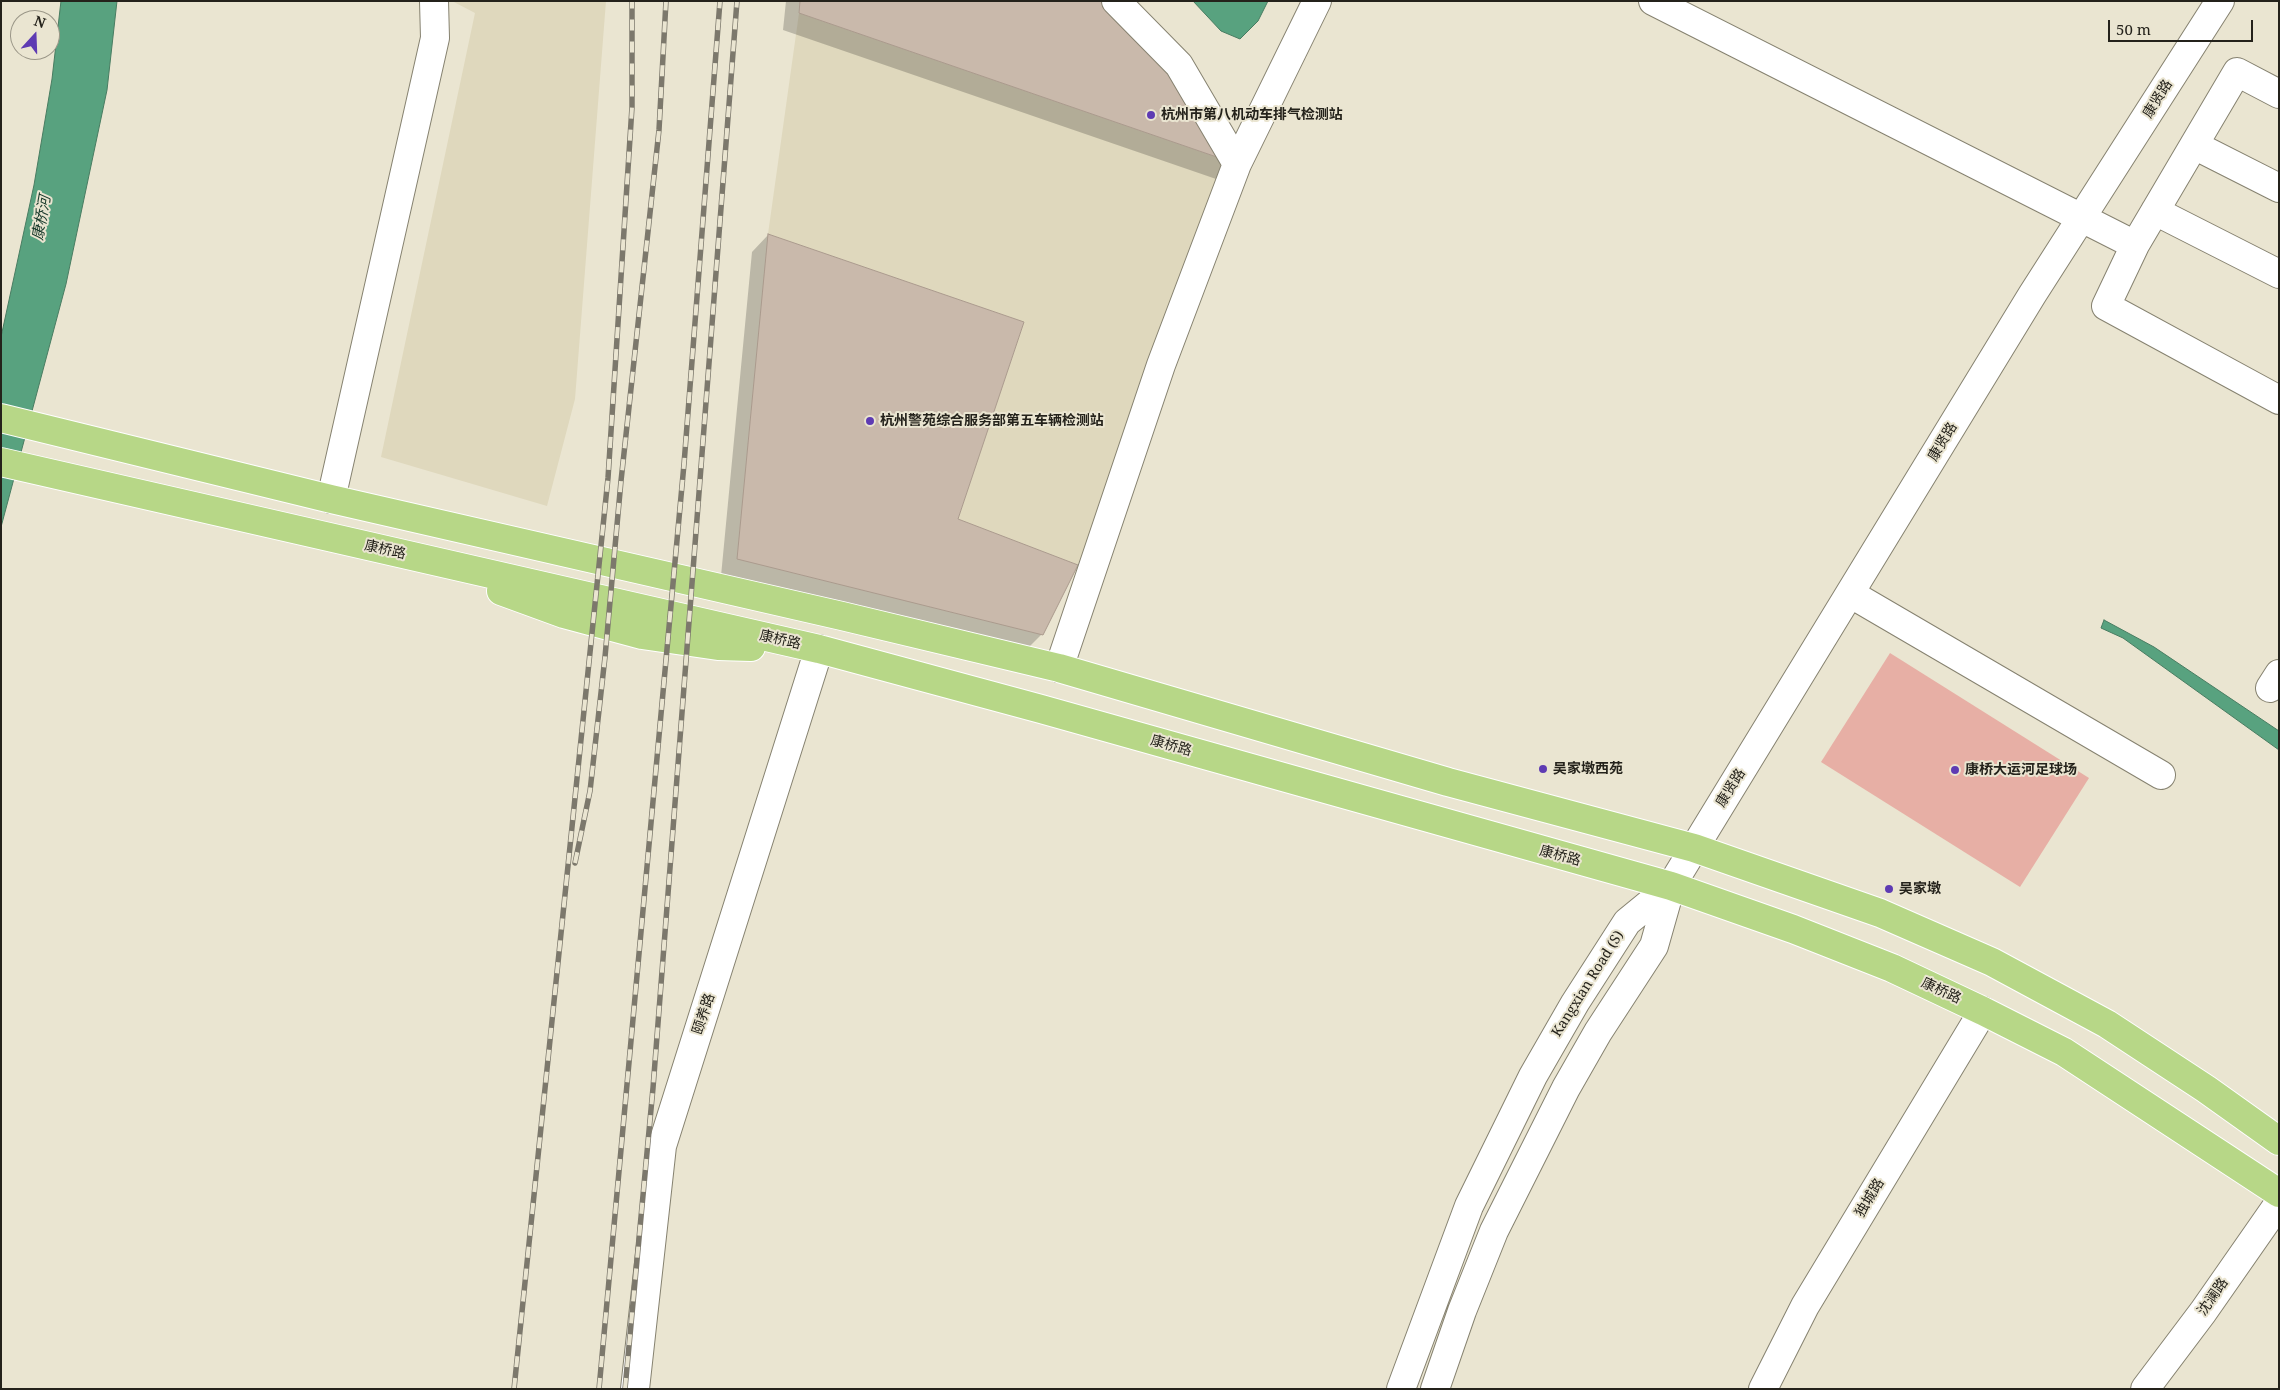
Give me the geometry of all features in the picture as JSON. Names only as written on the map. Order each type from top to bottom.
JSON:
[{"type":"main road","points":[[1,418],[331,499],[842,616],[1059,668],[1448,782],[1694,848],[1880,913],[1992,962],[2107,1024],[2206,1089],[2279,1141]]},
{"type":"main road","name":"康桥路","points":[[1,462],[819,649],[1671,886],[1793,929],[1892,968],[1983,1011],[2064,1052],[2279,1193]]},
{"type":"street","points":[[331,499],[435,38],[434,1]]},
{"type":"street","points":[[1116,1],[1179,65],[1237,164]]},
{"type":"street","points":[[1059,668],[1161,365],[1237,164],[1317,1]]},
{"type":"street","points":[[1653,1],[2135,245]]},
{"type":"street","name":"康贤路","points":[[1671,886],[1851,594],[2032,294],[2083,218],[2220,1]]},
{"type":"street","points":[[2279,94],[2237,72],[2135,245],[2106,306],[2279,400]]},
{"type":"street","points":[[2194,145],[2279,188]]},
{"type":"street","points":[[2155,211],[2279,274]]},
{"type":"street","points":[[1851,594],[2161,775]]},
{"type":"street","name":"颐养路","points":[[635,1389],[662,1146],[819,649]]},
{"type":"street","points":[[1435,1389],[1462,1311],[1494,1231],[1566,1088],[1598,1032],[1654,946],[1671,886]]},
{"type":"street","name":"Kangxian Road (S)","points":[[1401,1389],[1469,1206],[1533,1076],[1575,1003],[1627,922],[1671,886]]},
{"type":"street","name":"独城路","points":[[1763,1389],[1805,1306],[1983,1011]]},
{"type":"street","name":"沈澜路","points":[[2145,1389],[2203,1312],[2279,1203]]},
{"type":"shaded area","points":[[452,1],[606,1],[575,399],[547,506],[381,457],[475,13]]},
{"type":"shaded area","points":[[799,13],[1237,164],[1078,565],[958,519],[1024,322],[768,234]]},
{"type":"shaded area","name":"康桥大运河足球场","points":[[1890,653],[2089,778],[2020,887],[1821,762]]},
{"type":"water","name":"康桥河","points":[[61,1],[117,1],[107,90],[66,284],[1,527],[1,337],[34,185],[54,60],[60,60]]},
{"type":"water","points":[[1193,1],[1268,1],[1258,21],[1240,39],[1221,31]]},
{"type":"water","points":[[2104,620],[2154,647],[2279,731],[2279,750],[2123,638],[2101,628]]},
{"type":"building","name":"杭州市第八机动车排气检测站","points":[[800,1],[1116,1],[1237,164],[799,13]]},
{"type":"building","name":"杭州警苑综合服务部第五车辆检测站","points":[[768,234],[1024,322],[958,519],[1078,565],[1043,635],[737,559]]},
{"type":"railway","points":[[514,1389],[608,478],[632,107],[632,1]]},
{"type":"railway","points":[[575,863],[590,791],[605,657],[621,481],[659,130],[666,1]]},
{"type":"railway","points":[[599,1389],[684,464],[720,1]]},
{"type":"railway","points":[[625,1389],[653,1088],[737,1]]},
{"type":"place","name":"杭州市第八机动车排气检测站","points":[[1151,115]]},
{"type":"place","name":"杭州警苑综合服务部第五车辆检测站","points":[[870,421]]},
{"type":"place","name":"吴家墩西苑","points":[[1543,769]]},
{"type":"place","name":"康桥大运河足球场","points":[[1955,770]]},
{"type":"place","name":"吴家墩","points":[[1889,889]]}]
